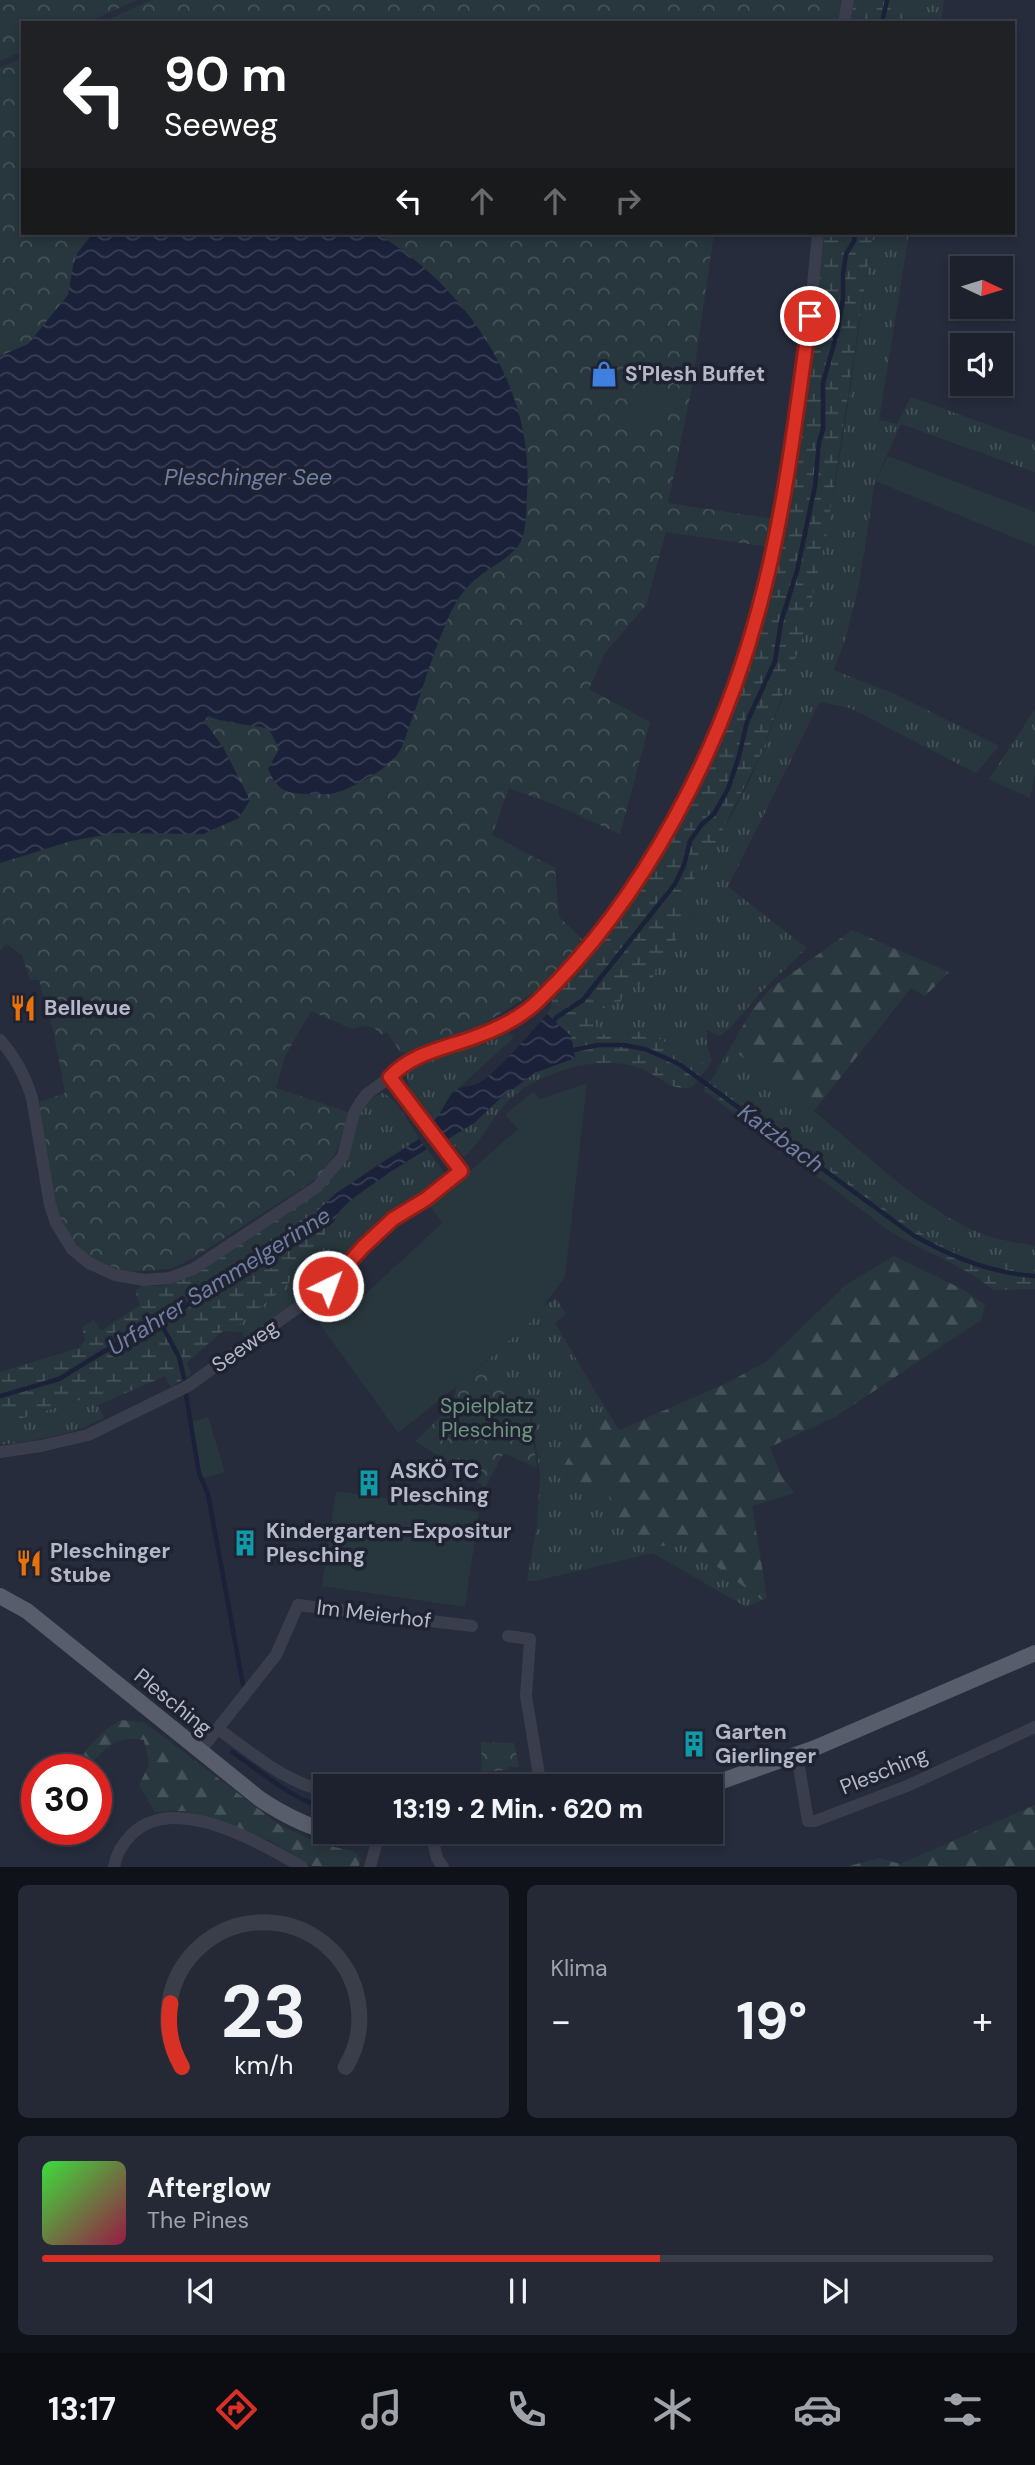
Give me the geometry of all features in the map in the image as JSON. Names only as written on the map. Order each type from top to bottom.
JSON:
[{"type":"main road","name":"Plesching","points":[[0,1596],[34,1617],[260,1799],[313,1828]]},
{"type":"main road","points":[[723,1781],[797,1755],[1035,1653]]},
{"type":"street","points":[[844,21],[848,0]]},
{"type":"street","points":[[0,1040],[12,1054],[27,1081],[50,1205],[62,1235],[72,1249],[103,1271],[131,1279],[163,1279],[193,1269],[317,1187],[343,1156],[354,1113],[360,1103],[405,1062],[487,1032],[537,1003],[565,974],[618,907],[653,853],[682,803],[716,734],[743,661],[760,608],[771,558],[811,303],[818,235]]},
{"type":"street","name":"Seeweg","points":[[0,1451],[41,1446],[88,1435],[188,1386],[328,1286],[393,1219],[426,1199],[461,1171],[390,1077]]},
{"type":"street","name":"Im Meierhof","points":[[200,1751],[276,1655],[298,1605],[472,1626]]},
{"type":"street","points":[[508,1636],[530,1639],[526,1696],[539,1774]]},
{"type":"street","name":"Plesching","points":[[797,1755],[808,1821],[815,1821],[907,1786],[1035,1727]]},
{"type":"street","points":[[218,1729],[282,1774],[313,1788]]},
{"type":"street","points":[[114,1867],[125,1840],[137,1829],[161,1818],[177,1816],[197,1820],[250,1839],[302,1867]]},
{"type":"street","points":[[370,1867],[376,1844]]},
{"type":"street","name":"Plesching","points":[[435,1844],[437,1858],[443,1867]]},
{"type":"green space","points":[[0,0],[137,0],[90,21],[21,21],[21,52],[0,61]]},
{"type":"green space","points":[[152,0],[842,0],[839,21],[105,21]]},
{"type":"green space","points":[[854,0],[908,0],[905,21],[850,21]]},
{"type":"green space","points":[[908,0],[944,0],[941,21],[905,21]]},
{"type":"green space","points":[[21,59],[21,235],[714,235],[691,392],[668,503],[774,519],[769,547],[666,532],[646,605],[605,653],[589,689],[650,722],[620,834],[558,806],[509,788],[492,835],[555,868],[559,917],[584,941],[538,990],[458,1037],[406,1053],[400,1052],[387,1032],[382,1035],[368,1026],[352,1029],[311,1011],[285,1056],[276,1088],[348,1112],[336,1153],[322,1175],[190,1260],[170,1269],[125,1272],[89,1257],[71,1238],[57,1212],[37,1108],[40,1102],[65,1093],[54,1034],[39,980],[30,980],[22,955],[6,944],[0,951],[0,68]]},
{"type":"green space","points":[[824,235],[873,235],[826,538],[802,640],[761,754],[714,847],[680,901],[694,911],[651,980],[627,990],[620,1002],[594,1012],[598,1035],[645,1031],[709,1066],[692,1087],[678,1088],[630,1065],[607,1063],[577,1066],[571,1036],[547,1014],[552,999],[620,911],[661,849],[698,784],[729,714],[755,638],[774,561],[805,390]]},
{"type":"green space","points":[[873,235],[909,235],[879,420],[897,424],[911,397],[1035,442],[1035,472],[901,424],[875,481],[859,584],[844,644],[833,670],[895,694],[999,746],[976,773],[850,708],[820,702],[728,887],[807,948],[761,992],[731,1027],[720,1036],[707,1030],[707,1046],[712,1060],[709,1066],[645,1031],[598,1035],[593,1012],[620,1002],[627,990],[651,980],[694,912],[679,901],[735,810],[762,752],[804,625],[820,561],[844,431]]},
{"type":"green space","points":[[641,372],[669,378],[659,426],[631,420]]},
{"type":"green space","points":[[888,456],[1035,512],[1035,546],[875,481]]},
{"type":"green space","points":[[1035,709],[1035,774],[1030,798],[989,779]]},
{"type":"green space","points":[[852,930],[949,972],[925,996],[911,988],[814,1111],[730,1048],[753,1009],[770,989]]},
{"type":"green space","points":[[508,1033],[514,1037],[452,1094],[444,1110],[434,1121],[412,1092],[407,1071],[421,1061],[480,1045]]},
{"type":"green space","points":[[730,1048],[805,1104],[925,1202],[974,1230],[998,1239],[1035,1246],[1035,1267],[978,1258],[937,1243],[878,1204],[714,1076]]},
{"type":"green space","points":[[575,1058],[577,1066],[535,1081],[517,1093],[501,1109],[464,1157],[448,1139],[474,1123],[504,1095],[537,1072]]},
{"type":"green space","points":[[714,1076],[878,1204],[937,1243],[978,1258],[1035,1267],[1035,1289],[993,1290],[969,1273],[891,1232],[703,1090]]},
{"type":"green space","points":[[587,1083],[565,1277],[532,1321],[398,1433],[309,1309],[341,1283],[358,1301],[442,1223],[430,1206],[518,1129],[505,1115],[533,1092],[540,1099]]},
{"type":"green space","points":[[382,1093],[398,1106],[419,1139],[331,1198],[318,1198],[307,1207],[294,1207],[325,1184],[365,1102]]},
{"type":"green space","points":[[427,1149],[444,1173],[362,1236],[323,1281],[245,1339],[239,1324],[283,1289],[322,1247],[327,1228],[345,1206],[376,1181]]},
{"type":"green space","points":[[318,1198],[331,1198],[323,1247],[283,1289],[239,1324],[242,1332],[223,1331],[187,1362],[191,1374],[171,1387],[165,1376],[98,1405],[93,1396],[0,1425],[0,1372],[79,1348],[85,1340],[82,1328],[94,1320],[101,1331],[140,1305],[135,1291],[142,1286],[164,1286],[189,1277],[294,1207],[307,1207]]},
{"type":"green space","points":[[894,1256],[964,1290],[985,1305],[981,1320],[835,1417],[770,1447],[781,1475],[794,1493],[752,1506],[767,1598],[762,1600],[685,1543],[654,1547],[624,1529],[613,1516],[608,1491],[557,1477],[582,1436],[607,1411],[619,1430],[727,1383],[766,1362],[846,1285]]},
{"type":"green space","points":[[556,1298],[566,1314],[555,1323],[607,1411],[583,1435],[595,1486],[608,1491],[613,1516],[654,1547],[685,1543],[762,1600],[746,1607],[653,1553],[527,1581],[537,1524],[540,1473],[531,1414],[488,1360],[543,1307]]},
{"type":"green space","name":"Spielplatz Plesching","points":[[488,1360],[529,1411],[537,1468],[504,1453],[485,1487],[416,1441],[453,1404],[456,1387]]},
{"type":"green space","points":[[93,1396],[104,1418],[66,1433],[0,1445],[0,1425]]},
{"type":"green space","points":[[460,1404],[504,1415],[497,1442],[453,1430]]},
{"type":"green space","points":[[208,1417],[225,1472],[202,1478],[191,1422]]},
{"type":"green space","points":[[455,1435],[489,1449],[481,1467],[447,1453]]},
{"type":"green space","points":[[413,1487],[439,1491],[437,1506],[479,1512],[465,1607],[322,1586],[336,1491],[411,1502]]},
{"type":"green space","points":[[121,1720],[144,1722],[281,1826],[313,1840],[313,1844],[355,1852],[361,1859],[359,1866],[312,1866],[269,1840],[185,1811],[155,1812],[139,1785],[149,1765],[144,1740],[125,1739],[111,1745],[101,1754],[82,1754],[105,1730]]},
{"type":"green space","points":[[481,1742],[514,1743],[519,1767],[482,1772]]},
{"type":"green space","points":[[1035,1805],[1035,1866],[849,1866],[880,1858],[900,1864]]},
{"type":"water","name":"Pleschinger See","points":[[91,235],[379,235],[438,281],[465,310],[488,343],[506,378],[519,415],[526,454],[525,524],[518,547],[475,580],[455,604],[399,753],[360,783],[335,793],[305,794],[285,791],[276,783],[268,769],[279,749],[269,729],[208,716],[204,721],[223,747],[250,800],[239,818],[203,834],[115,833],[71,841],[0,863],[0,356],[28,344],[68,295],[78,252]]},
{"type":"water","points":[[547,1014],[571,1036],[575,1058],[537,1072],[504,1095],[474,1123],[448,1139],[434,1121],[452,1093],[484,1080]]},
{"type":"water","points":[[419,1139],[427,1149],[356,1196],[340,1210],[333,1223],[276,1257],[275,1247],[296,1232],[336,1193]]},
{"type":"waterway","name":"Urfahrer Sammelgerinne","points":[[882,21],[887,0]]},
{"type":"waterway","name":"Urfahrer Sammelgerinne","points":[[552,1023],[583,1000],[675,884],[684,865],[690,841],[702,824],[714,814],[728,789],[747,722],[775,661],[781,622],[797,571],[815,486],[819,442],[823,429],[823,383],[837,333],[843,299],[846,254],[855,235]]},
{"type":"waterway","name":"Katzbach","points":[[569,1051],[598,1045],[623,1045],[645,1049],[679,1064],[913,1235],[972,1263],[1035,1276]]},
{"type":"waterway","name":"Urfahrer Sammelgerinne","points":[[0,1396],[59,1379],[160,1322],[281,1248]]},
{"type":"waterway","points":[[160,1322],[179,1357],[184,1378]]},
{"type":"waterway","points":[[186,1395],[199,1473],[208,1494],[243,1685]]},
{"type":"waterway","points":[[232,1752],[289,1792],[313,1804]]},
{"type":"place","name":"S'Plesh Buffet","points":[[604,374]]},
{"type":"place","name":"Bellevue","points":[[23,1008]]},
{"type":"place","name":"ASKÖ TC Plesching","points":[[369,1483]]},
{"type":"place","name":"Kindergarten-Expositur Plesching","points":[[245,1543]]},
{"type":"place","name":"Pleschinger Stube","points":[[29,1563]]},
{"type":"place","name":"Garten Gierlinger","points":[[694,1744]]},
{"type":"route","points":[[328,1286],[393,1219],[426,1199],[461,1171],[390,1077],[405,1062],[477,1037],[537,1003],[565,974],[624,898],[682,803],[716,734],[760,608],[786,472],[810,316]]}]
